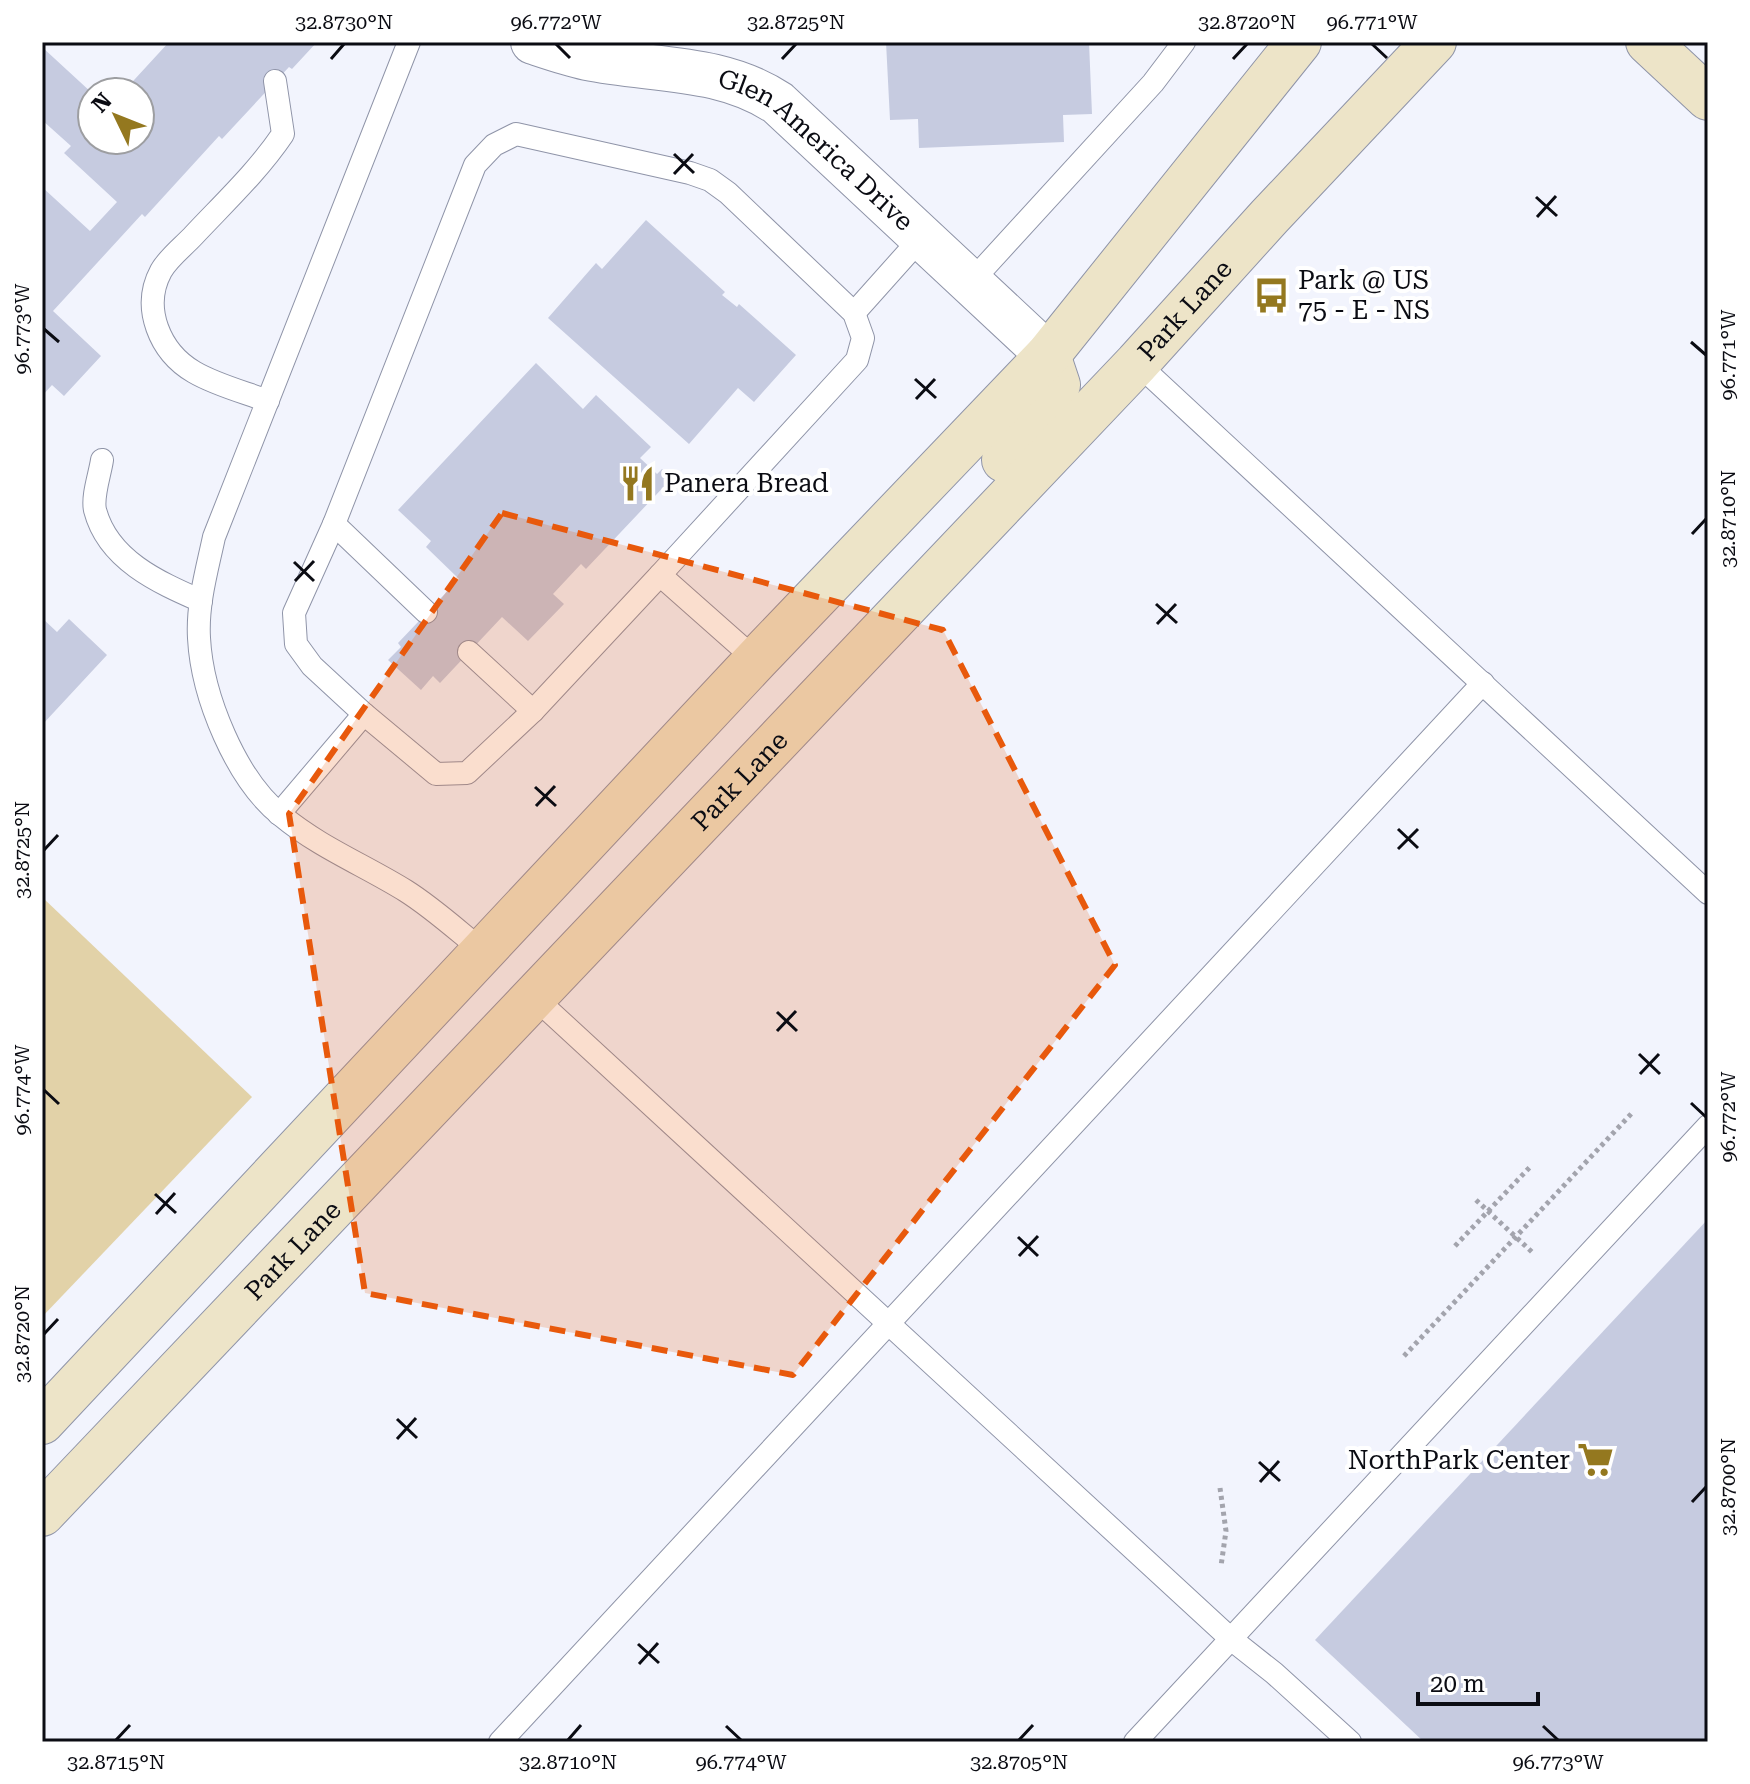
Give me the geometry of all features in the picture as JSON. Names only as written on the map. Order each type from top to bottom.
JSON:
[{"type":"main road","points":[[42,1422],[756,660],[1048,355],[1299,42]]},
{"type":"main road","name":"Park Lane","points":[[42,1514],[949,562],[1434,42]]},
{"type":"main road","points":[[1650,43],[1708,98]]},
{"type":"main road","points":[[949,562],[949,540],[988,476],[1044,419],[1058,385],[1048,355]]},
{"type":"main road","points":[[483,951],[534,997]]},
{"type":"street","name":"Glen America Drive","points":[[533,42],[589,58],[721,77],[761,92],[778,103],[1048,355]]},
{"type":"lane","points":[[409,42],[214,537],[201,601],[199,640],[207,685],[224,735],[250,781],[279,814],[409,893],[483,951]]},
{"type":"lane","points":[[970,283],[1153,83],[1184,42]]},
{"type":"lane","points":[[268,401],[194,372],[175,358],[162,342],[155,322],[154,296],[161,271],[265,160],[283,134],[275,81]]},
{"type":"lane","points":[[516,134],[710,180],[728,193],[854,313],[863,338],[857,360],[533,711],[467,773],[436,774],[312,666],[296,644],[294,613],[334,524],[475,165],[494,145],[516,134]]},
{"type":"lane","points":[[854,313],[921,238]]},
{"type":"lane","points":[[1137,363],[1708,893]]},
{"type":"lane","points":[[102,460],[94,508],[114,548],[152,579],[201,601]]},
{"type":"lane","points":[[334,524],[426,612]]},
{"type":"lane","points":[[660,575],[756,660]]},
{"type":"lane","points":[[469,652],[533,711]]},
{"type":"lane","points":[[500,1742],[1483,683]]},
{"type":"lane","points":[[279,814],[364,714]]},
{"type":"lane","points":[[534,997],[1231,1639],[1274,1673],[1350,1742]]},
{"type":"lane","points":[[1135,1742],[1708,1126]]},
{"type":"path","points":[[1404,1356],[1632,1113]]},
{"type":"path","points":[[1455,1246],[1530,1167]]},
{"type":"path","points":[[1476,1200],[1532,1252]]},
{"type":"path","points":[[1220,1488],[1226,1531],[1221,1566]]},
{"type":"highlighted area","points":[[502,513],[943,630],[1115,965],[793,1375],[365,1293],[289,814]]},
{"type":"shaded area","points":[[42,897],[252,1097],[42,1317]]},
{"type":"building","points":[[169,42],[317,42],[292,69],[289,67],[222,139],[219,136],[145,217],[142,214],[53,311],[101,356],[64,396],[52,385],[42,396],[42,187],[90,231],[117,202],[64,153],[71,146],[42,120],[42,47],[76,78],[76,156],[156,156],[156,76],[138,76]]},
{"type":"building","points":[[886,42],[1089,42],[1092,114],[1063,115],[1064,142],[919,148],[918,119],[890,120]]},
{"type":"building","points":[[646,220],[725,292],[722,295],[737,307],[739,304],[796,355],[754,402],[738,388],[689,444],[548,318],[596,263],[602,269]]},
{"type":"building","points":[[536,363],[583,409],[596,395],[651,447],[640,458],[657,474],[662,469],[672,478],[586,569],[581,564],[553,594],[564,604],[528,641],[502,617],[440,683],[433,676],[421,690],[388,660],[401,647],[398,643],[459,579],[426,547],[431,541],[398,510]]},
{"type":"building","points":[[42,618],[57,632],[69,619],[107,655],[42,725]]},
{"type":"building","name":"NorthPark Center","points":[[1708,1219],[1708,1742],[1424,1742],[1315,1640]]},
{"type":"place","name":"Park @ US 75 - E - NS","points":[[1272,295]]},
{"type":"place","name":"Panera Bread","points":[[638,483]]},
{"type":"place","name":"NorthPark Center","points":[[1596,1460]]}]
